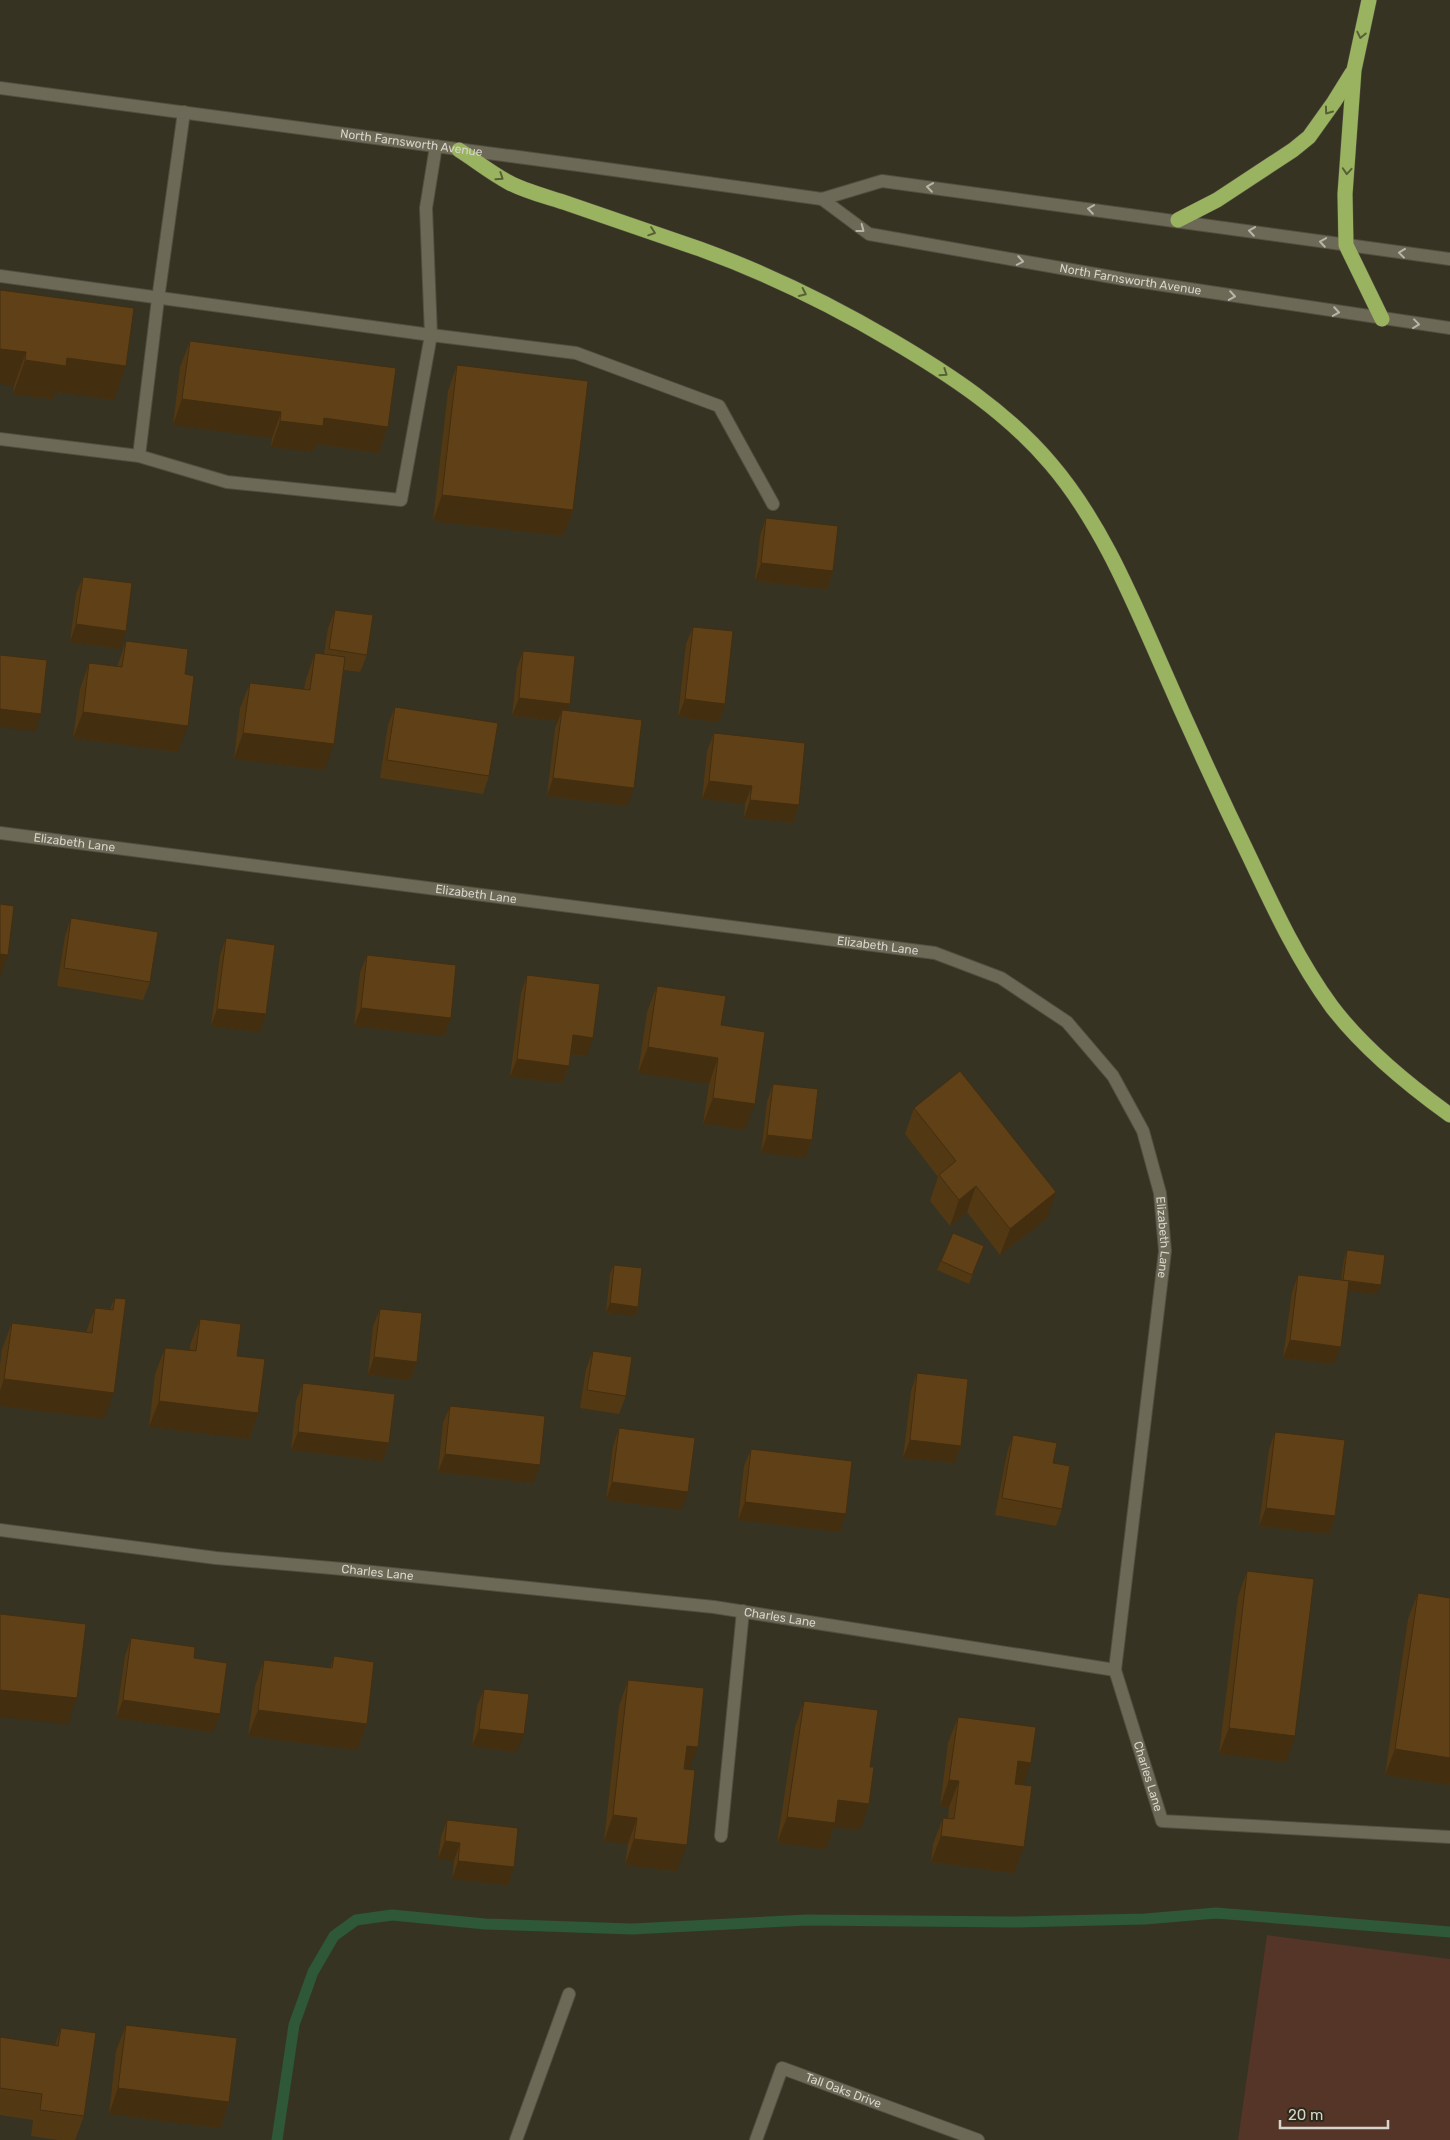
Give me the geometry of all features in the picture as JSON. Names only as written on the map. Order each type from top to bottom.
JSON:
[{"type":"highway","points":[[1369,0],[1354,70],[1345,194],[1346,246],[1382,320]]},
{"type":"highway","points":[[1178,220],[1218,200],[1293,150],[1309,137],[1354,70]]},
{"type":"highway","points":[[459,150],[508,182],[706,251],[816,299],[921,357],[979,396],[1018,431],[1051,464],[1079,501],[1098,533],[1137,610],[1206,766],[1273,906],[1310,974],[1334,1008],[1364,1043],[1393,1070],[1450,1115]]},
{"type":"street","name":"North Farnsworth Avenue","points":[[0,88],[822,199],[882,181],[1178,220],[1346,246],[1450,259]]},
{"type":"street","points":[[139,456],[158,299],[184,112]]},
{"type":"street","points":[[0,438],[139,456],[227,482],[401,500],[431,335],[426,208],[436,146]]},
{"type":"street","name":"North Farnsworth Avenue","points":[[822,199],[869,234],[1132,280],[1382,320],[1450,328]]},
{"type":"street","points":[[0,276],[158,299],[576,353],[719,406],[773,504]]},
{"type":"street","name":"Elizabeth Lane","points":[[0,833],[935,953],[1001,978],[1067,1022],[1113,1076],[1143,1131],[1160,1193],[1164,1250],[1115,1670]]},
{"type":"street","name":"Charles Lane","points":[[0,1530],[216,1558],[343,1568],[743,1611],[1115,1670],[1162,1821],[1450,1837]]},
{"type":"street","points":[[722,1836],[743,1611]]},
{"type":"street","points":[[516,2140],[569,1994]]},
{"type":"street","name":"Tall Oaks Drive","points":[[756,2140],[782,2068],[978,2140]]},
{"type":"shaded area","points":[[1267,1935],[1450,1959],[1450,2140],[1238,2140]]},
{"type":"building","points":[[0,290],[134,308],[126,366],[67,358],[66,366],[25,360],[26,352],[0,349]]},
{"type":"building","points":[[190,341],[396,368],[388,427],[324,418],[323,426],[280,421],[281,412],[182,399]]},
{"type":"building","points":[[457,365],[588,381],[573,510],[442,495]]},
{"type":"building","points":[[766,518],[838,526],[833,571],[761,563]]},
{"type":"building","points":[[83,577],[132,583],[126,631],[76,624]]},
{"type":"building","points":[[335,610],[373,615],[367,655],[329,649]]},
{"type":"building","points":[[693,627],[733,631],[725,704],[685,699]]},
{"type":"building","points":[[126,641],[188,649],[185,674],[194,676],[188,726],[83,712],[89,663],[122,667]]},
{"type":"building","points":[[523,651],[575,656],[570,704],[519,698]]},
{"type":"building","points":[[315,653],[345,657],[334,744],[243,733],[250,683],[310,690]]},
{"type":"building","points":[[0,655],[47,660],[41,714],[0,709]]},
{"type":"building","points":[[395,707],[498,723],[489,776],[387,760]]},
{"type":"building","points":[[562,710],[642,720],[634,788],[553,778]]},
{"type":"building","points":[[714,733],[805,743],[799,805],[750,800],[752,786],[709,781]]},
{"type":"building","points":[[0,904],[14,906],[8,955],[0,954]]},
{"type":"building","points":[[71,918],[158,932],[150,982],[64,968]]},
{"type":"building","points":[[226,938],[275,945],[266,1014],[217,1009]]},
{"type":"building","points":[[367,955],[456,965],[451,1018],[361,1008]]},
{"type":"building","points":[[527,975],[600,984],[593,1038],[573,1035],[569,1066],[517,1059]]},
{"type":"building","points":[[657,986],[726,996],[721,1025],[765,1032],[755,1104],[713,1098],[718,1058],[648,1047]]},
{"type":"building","points":[[960,1071],[1056,1192],[1010,1229],[976,1186],[959,1200],[939,1175],[956,1161],[914,1108]]},
{"type":"building","points":[[773,1084],[818,1089],[812,1140],[767,1135]]},
{"type":"building","points":[[953,1233],[984,1246],[972,1275],[941,1261]]},
{"type":"building","points":[[1347,1250],[1385,1255],[1381,1285],[1343,1280]]},
{"type":"building","points":[[614,1265],[642,1268],[638,1307],[610,1303]]},
{"type":"building","points":[[1298,1275],[1349,1281],[1341,1347],[1290,1340]]},
{"type":"building","points":[[115,1298],[126,1299],[114,1393],[4,1379],[12,1323],[92,1333],[95,1308],[113,1310]]},
{"type":"building","points":[[380,1309],[422,1313],[417,1362],[374,1357]]},
{"type":"building","points":[[200,1319],[241,1324],[237,1356],[265,1359],[258,1413],[159,1401],[165,1348],[196,1351]]},
{"type":"building","points":[[593,1351],[632,1357],[626,1396],[587,1390]]},
{"type":"building","points":[[917,1373],[968,1379],[961,1446],[910,1440]]},
{"type":"building","points":[[303,1383],[395,1394],[389,1443],[298,1432]]},
{"type":"building","points":[[450,1406],[545,1416],[540,1465],[445,1454]]},
{"type":"building","points":[[619,1428],[695,1438],[688,1492],[612,1482]]},
{"type":"building","points":[[1275,1432],[1345,1440],[1335,1516],[1266,1508]]},
{"type":"building","points":[[1013,1435],[1057,1443],[1053,1463],[1070,1466],[1062,1509],[1002,1498]]},
{"type":"building","points":[[751,1449],[852,1461],[846,1514],[745,1502]]},
{"type":"building","points":[[1247,1571],[1314,1579],[1295,1736],[1229,1728]]},
{"type":"building","points":[[1418,1593],[1450,1598],[1450,1758],[1395,1749]]},
{"type":"building","points":[[0,1614],[86,1624],[77,1698],[0,1690]]},
{"type":"building","points":[[131,1638],[195,1647],[194,1658],[227,1663],[220,1714],[123,1700]]},
{"type":"building","points":[[334,1656],[374,1662],[367,1724],[258,1710],[264,1660],[332,1668]]},
{"type":"building","points":[[628,1680],[704,1688],[698,1747],[687,1746],[684,1769],[695,1770],[687,1845],[634,1839],[637,1818],[613,1815]]},
{"type":"building","points":[[484,1689],[529,1694],[524,1734],[479,1729]]},
{"type":"building","points":[[804,1701],[878,1710],[870,1767],[874,1767],[869,1804],[838,1800],[835,1823],[787,1817]]},
{"type":"building","points":[[958,1717],[1036,1727],[1031,1763],[1018,1761],[1015,1784],[1032,1786],[1024,1847],[941,1836],[943,1818],[954,1819],[959,1781],[949,1780]]},
{"type":"building","points":[[447,1820],[518,1828],[514,1867],[458,1861],[460,1843],[445,1841]]},
{"type":"building","points":[[126,2025],[237,2038],[229,2102],[118,2088]]},
{"type":"building","points":[[61,2028],[96,2033],[84,2116],[40,2110],[42,2094],[0,2088],[0,2037],[58,2046]]},
{"type":"waterway","points":[[277,2140],[294,2025],[313,1972],[334,1936],[356,1920],[392,1915],[485,1924],[632,1929],[807,1920],[1013,1922],[1145,1919],[1216,1913],[1450,1932]]}]
